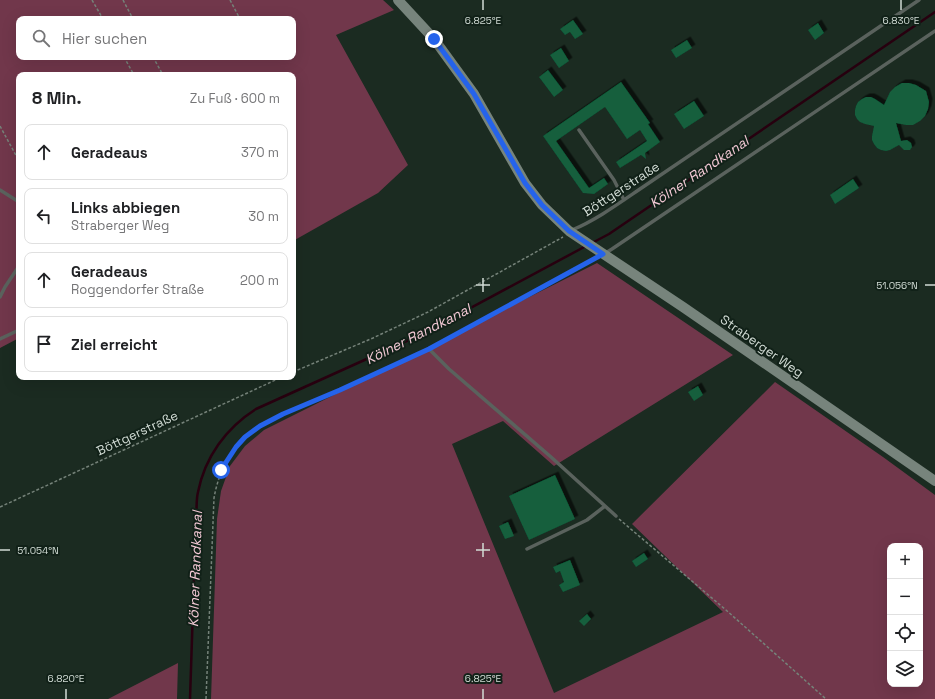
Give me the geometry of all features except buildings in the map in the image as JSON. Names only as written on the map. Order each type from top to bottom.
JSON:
[{"type":"main road","name":"Straberger Weg","points":[[398,0],[434,39],[474,94],[525,183],[542,205],[571,233],[683,307],[935,481]]},
{"type":"lane","name":"Böttgerstraße","points":[[571,233],[624,200],[919,0]]},
{"type":"lane","points":[[602,253],[612,249],[935,32]]},
{"type":"lane","points":[[579,130],[614,180],[624,200]]},
{"type":"lane","points":[[0,190],[16,200]]},
{"type":"lane","points":[[0,297],[5,286],[16,270]]},
{"type":"lane","points":[[0,339],[16,331]]},
{"type":"lane","points":[[429,349],[449,369],[551,457],[616,516]]},
{"type":"lane","points":[[527,548],[587,520],[604,506]]},
{"type":"path","points":[[92,0],[101,16]]},
{"type":"path","points":[[123,0],[131,16]]},
{"type":"path","points":[[230,0],[238,16]]},
{"type":"path","points":[[126,60],[132,72]]},
{"type":"path","points":[[155,60],[161,72]]},
{"type":"path","points":[[0,126],[16,155]]},
{"type":"path","points":[[296,371],[373,338],[428,312],[571,233]]},
{"type":"path","points":[[206,699],[214,498],[221,470],[236,447],[245,437],[260,426],[283,414],[340,390],[429,349],[602,253]]},
{"type":"path","name":"Böttgerstraße","points":[[0,507],[273,380]]},
{"type":"path","points":[[616,516],[726,610],[826,699]]},
{"type":"shaded area","points":[[0,0],[383,0],[394,10],[336,35],[408,165],[378,193],[296,239],[296,72],[16,72],[16,340],[0,348]]},
{"type":"shaded area","points":[[597,263],[733,355],[554,466],[503,421],[452,444],[554,693],[723,612],[632,524],[775,382],[935,495],[935,699],[211,699],[217,519],[221,491],[230,466],[245,446],[264,430]]},
{"type":"shaded area","points":[[178,663],[177,699],[108,699]]},
{"type":"waterway","name":"Kölner Randkanal","points":[[592,243],[609,234],[935,12]]},
{"type":"waterway","name":"Kölner Randkanal","points":[[190,699],[197,495],[206,467],[218,444],[226,434],[256,409],[422,334],[586,246]]},
{"type":"route","points":[[221,470],[236,447],[245,437],[260,426],[283,414],[340,390],[429,349],[603,254],[569,231],[542,205],[525,183],[474,94],[434,39]]}]
